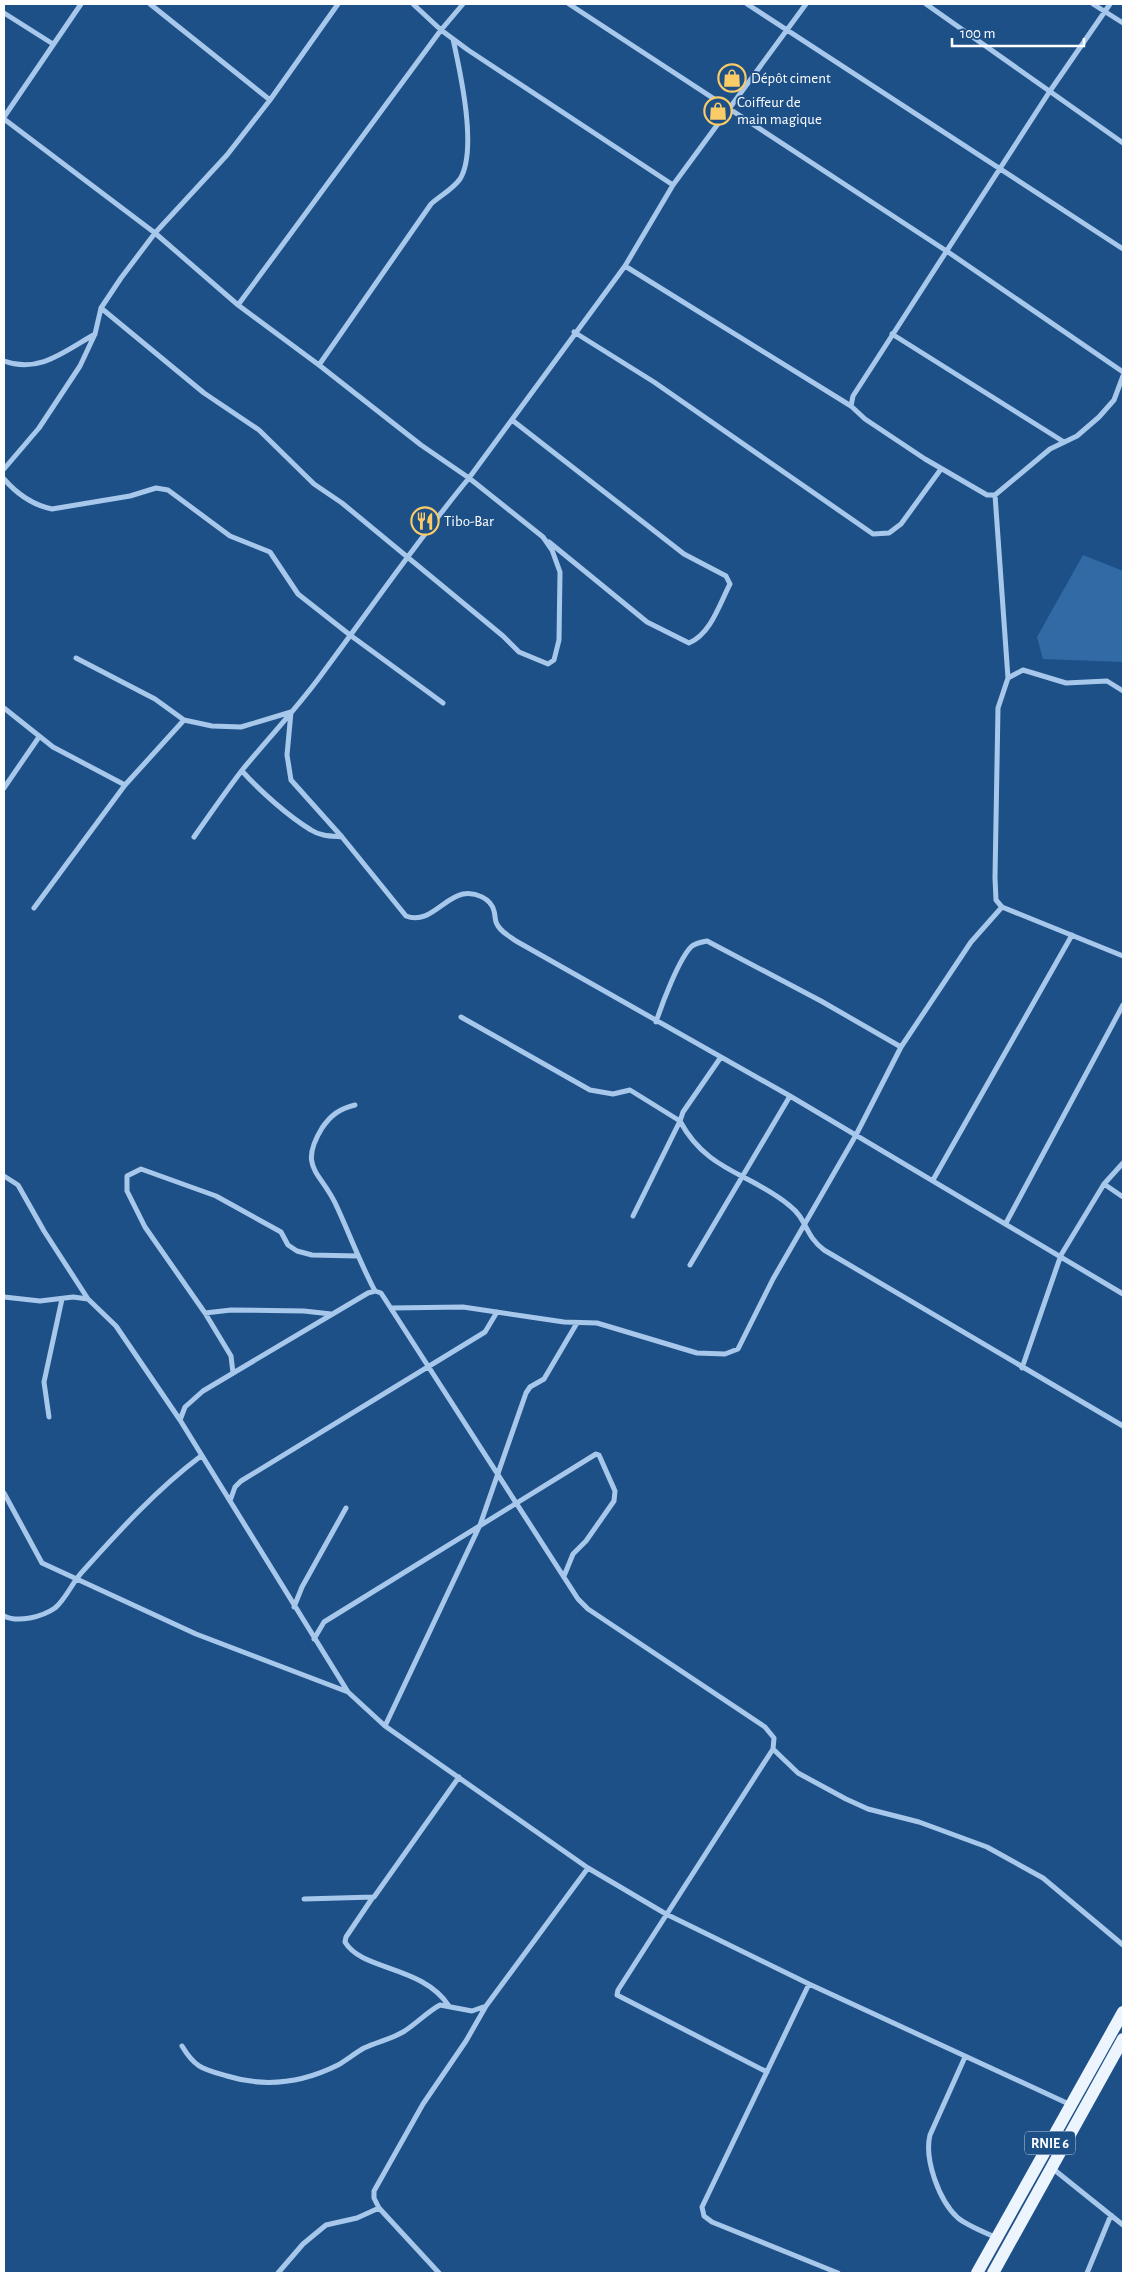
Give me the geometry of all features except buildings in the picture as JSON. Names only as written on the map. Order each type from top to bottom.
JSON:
[{"type":"main road","name":"RNIE 6","points":[[977,2273],[1123,2012]]},
{"type":"main road","name":"RNIE 6","points":[[993,2273],[1123,2038]]},
{"type":"street","points":[[82,4],[4,118],[154,233],[238,305],[319,365],[421,445],[469,478],[647,622],[689,643],[695,640],[706,630],[730,584],[726,576],[684,554],[512,420]]},
{"type":"street","points":[[150,4],[270,100]]},
{"type":"street","points":[[413,4],[441,30],[673,185]]},
{"type":"street","points":[[238,305],[441,30],[463,4]]},
{"type":"street","points":[[569,4],[948,252],[1123,372]]},
{"type":"street","points":[[747,4],[1001,167],[1123,249]]},
{"type":"street","points":[[194,836],[242,771],[291,712],[350,635],[512,420],[574,332],[625,266],[673,185],[806,4]]},
{"type":"street","points":[[926,4],[1123,143]]},
{"type":"street","points":[[1093,4],[1123,23]]},
{"type":"street","points":[[851,406],[853,396],[892,334],[948,252],[1050,91],[1110,4]]},
{"type":"street","points":[[4,469],[44,420],[80,366],[95,334],[101,308],[154,233],[227,155],[270,100],[335,5]]},
{"type":"street","points":[[4,13],[53,44]]},
{"type":"street","points":[[319,365],[431,204],[461,178],[465,166],[466,102],[453,38]]},
{"type":"street","points":[[625,266],[851,406],[865,419],[941,469],[987,494],[994,495],[1050,449],[1077,436],[1099,417],[1114,400],[1123,376]]},
{"type":"street","points":[[101,308],[204,393],[259,430],[314,484],[342,503],[503,636],[519,652],[548,664],[554,660],[558,646],[560,572],[552,550],[543,537]]},
{"type":"street","points":[[574,332],[654,382],[873,534],[889,532],[901,524],[941,469]]},
{"type":"street","points":[[4,361],[16,366],[42,364],[95,334]]},
{"type":"street","points":[[892,334],[1064,442]]},
{"type":"street","points":[[4,479],[24,497],[39,506],[52,509],[130,496],[156,488],[168,490],[230,536],[270,552],[298,594],[350,635],[443,703]]},
{"type":"street","points":[[994,495],[1008,678],[998,708],[996,900],[1002,907],[1123,956]]},
{"type":"street","points":[[76,658],[155,699],[184,720],[212,726],[241,727],[291,712]]},
{"type":"street","points":[[1008,678],[1023,670],[1066,683],[1107,682],[1123,691]]},
{"type":"street","points":[[4,708],[38,737],[125,785]]},
{"type":"street","points":[[291,712],[287,755],[291,780],[342,837],[406,916],[424,916],[462,894],[476,894],[483,897],[492,904],[496,922],[502,931],[516,941],[656,1022],[790,1096],[1060,1254],[1123,1294]]},
{"type":"street","points":[[34,908],[125,785],[184,720]]},
{"type":"street","points":[[4,788],[38,737]]},
{"type":"street","points":[[242,771],[263,792],[312,830],[328,836],[342,837]]},
{"type":"street","points":[[390,1308],[439,1306],[598,1324],[698,1353],[732,1353],[738,1349],[773,1278],[805,1226],[856,1135],[901,1047],[971,942],[1002,907]]},
{"type":"street","points":[[933,1180],[1072,936]]},
{"type":"street","points":[[656,1022],[664,998],[688,951],[694,944],[707,941],[821,1001],[901,1047]]},
{"type":"street","points":[[1006,1223],[1123,1006]]},
{"type":"street","points":[[461,1017],[520,1052],[561,1072],[580,1086],[602,1094],[613,1094],[630,1090],[680,1121],[687,1134],[718,1165],[789,1204],[801,1215],[810,1237],[824,1250],[1123,1426]]},
{"type":"street","points":[[633,1216],[683,1112],[721,1057]]},
{"type":"street","points":[[690,1265],[790,1096]]},
{"type":"street","points":[[355,1105],[340,1108],[328,1118],[312,1144],[310,1154],[312,1166],[336,1204],[356,1256],[375,1291],[381,1293],[578,1600],[588,1609],[765,1727],[774,1738],[773,1749],[666,1914],[618,1990],[617,1995],[767,2072]]},
{"type":"street","points":[[1022,1368],[1060,1254],[1104,1184],[1123,1164]]},
{"type":"street","points":[[232,1373],[231,1356],[205,1313],[145,1227],[127,1191],[126,1182],[130,1173],[141,1169],[216,1196],[281,1232],[288,1245],[297,1251],[312,1255],[356,1256]]},
{"type":"street","points":[[4,1176],[18,1185],[44,1231],[88,1299],[116,1326],[180,1420],[348,1692],[385,1726],[588,1868],[666,1914],[809,1984],[1072,2106]]},
{"type":"street","points":[[1104,1184],[1123,1197]]},
{"type":"street","points":[[180,1420],[185,1407],[192,1398],[331,1314],[375,1291]]},
{"type":"street","points":[[4,1297],[40,1301],[88,1299]]},
{"type":"street","points":[[49,1417],[44,1382],[62,1299]]},
{"type":"street","points":[[205,1313],[230,1310],[304,1311],[331,1314]]},
{"type":"street","points":[[230,1502],[235,1487],[241,1481],[486,1332],[497,1312]]},
{"type":"street","points":[[385,1726],[480,1525],[526,1393],[530,1388],[544,1380],[578,1323]]},
{"type":"street","points":[[314,1639],[324,1622],[515,1503],[567,1473],[593,1454],[599,1455],[615,1491],[614,1501],[586,1541],[573,1554],[564,1576]]},
{"type":"street","points":[[4,1616],[11,1620],[20,1620],[56,1607],[76,1578],[137,1512],[173,1477],[201,1456]]},
{"type":"street","points":[[4,1493],[16,1513],[36,1557],[49,1567],[196,1634],[348,1692]]},
{"type":"street","points":[[294,1607],[302,1587],[346,1508]]},
{"type":"street","points":[[773,1749],[798,1773],[868,1810],[920,1822],[987,1847],[1043,1878],[1123,1946]]},
{"type":"street","points":[[449,2006],[441,1994],[416,1977],[358,1954],[348,1947],[345,1942],[346,1937],[459,1777]]},
{"type":"street","points":[[439,2273],[379,2208],[374,2198],[374,2191],[423,2104],[486,2006],[588,1868]]},
{"type":"street","points":[[304,1900],[374,1897]]},
{"type":"street","points":[[809,1984],[702,2207],[704,2216],[724,2227],[838,2273]]},
{"type":"street","points":[[182,2046],[194,2064],[204,2069],[244,2082],[262,2084],[282,2082],[321,2073],[363,2049],[401,2033],[440,2005],[472,2011],[486,2006]]},
{"type":"street","points":[[965,2057],[930,2135],[927,2148],[929,2160],[948,2207],[959,2219],[997,2238]]},
{"type":"street","points":[[1051,2168],[1123,2225]]},
{"type":"street","points":[[278,2273],[303,2244],[326,2226],[357,2218],[379,2208]]},
{"type":"street","points":[[1087,2273],[1110,2215]]},
{"type":"shaded area","points":[[1083,555],[1123,571],[1123,662],[1043,659],[1037,637]]},
{"type":"place","name":"Dépôt ciment","points":[[732,78]]},
{"type":"place","name":"Coiffeur de main magique","points":[[718,111]]},
{"type":"place","name":"Tibo-Bar","points":[[425,521]]}]
